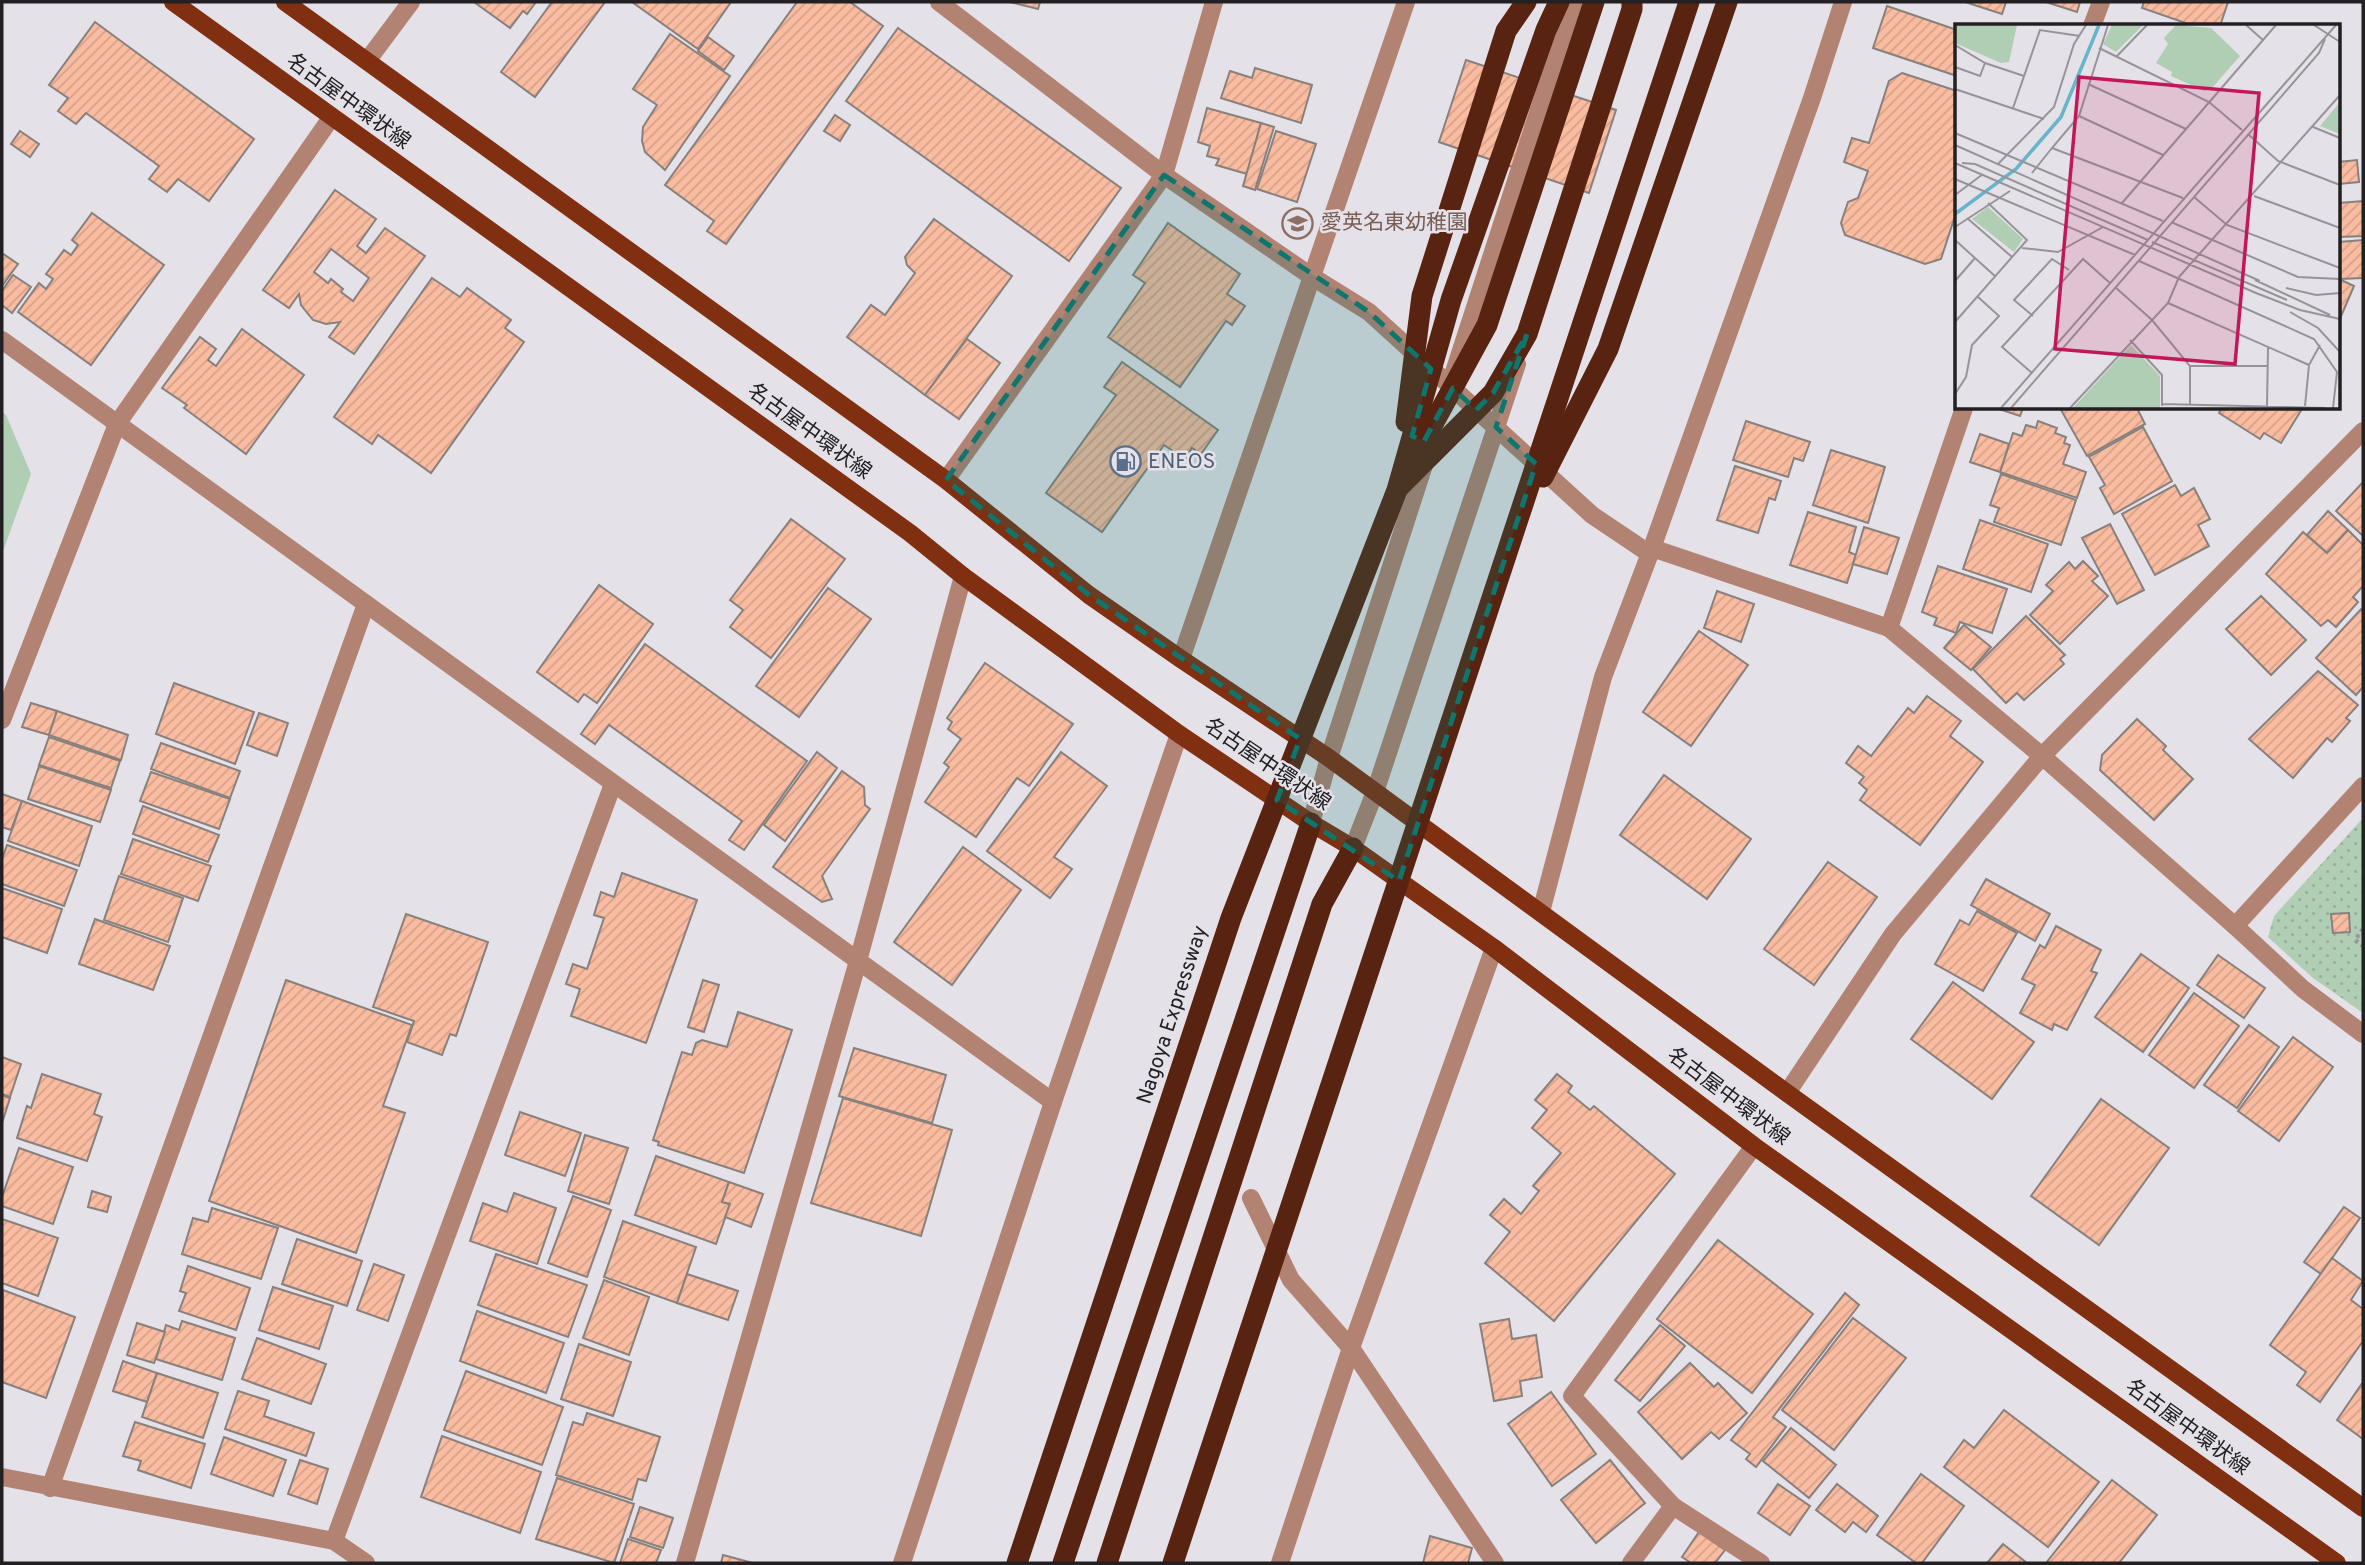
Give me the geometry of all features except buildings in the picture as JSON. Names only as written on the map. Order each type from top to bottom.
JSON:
[{"type":"highway","points":[[1397,490],[1422,296],[1506,31],[1527,2]]},
{"type":"highway","points":[[1397,490],[1451,300],[1541,42],[1559,2]]},
{"type":"highway","points":[[1397,490],[1487,325],[1594,2]]},
{"type":"highway","points":[[1397,490],[1493,393],[1527,334],[1635,2]]},
{"type":"highway","points":[[1173,1563],[1689,2]]},
{"type":"highway","points":[[1512,538],[1608,349],[1727,2]]},
{"type":"highway","name":"Nagoya Expressway","points":[[1017,1563],[1231,918],[1397,490]]},
{"type":"highway","points":[[1063,1563],[1311,823]]},
{"type":"highway","points":[[1107,1563],[1322,904],[1353,848]]},
{"type":"main road","name":"名古屋中環状線","points":[[173,2],[910,533],[964,576],[1179,734],[1311,823],[1353,848],[1494,948],[1754,1146],[2337,1563]]},
{"type":"main road","name":"名古屋中環状線","points":[[285,2],[946,480],[1089,595],[1329,758],[1787,1093],[2363,1508]]},
{"type":"street","points":[[367,61],[411,2]]},
{"type":"street","points":[[939,2],[1164,175],[1311,276],[1369,312],[1592,515],[1651,551],[1889,628],[2042,756],[2303,989],[2363,1034]]},
{"type":"street","points":[[946,480],[1164,175],[1214,2]]},
{"type":"street","points":[[1181,659],[1406,2]]},
{"type":"street","points":[[1311,823],[1329,758],[1574,2]]},
{"type":"street","points":[[1353,848],[1375,792],[1635,2]]},
{"type":"street","points":[[1541,912],[1603,677],[1651,551],[1812,99],[1843,2]]},
{"type":"street","points":[[2093,24],[2101,2]]},
{"type":"street","points":[[2,720],[117,424],[331,118]]},
{"type":"street","points":[[2,340],[1053,1102]]},
{"type":"street","points":[[1889,628],[1963,410]]},
{"type":"street","points":[[1787,1093],[1893,934],[2042,756],[2363,431]]},
{"type":"street","points":[[685,1563],[858,961],[964,576]]},
{"type":"street","points":[[50,1488],[366,604]]},
{"type":"street","points":[[902,1563],[1053,1102],[1179,734]]},
{"type":"street","points":[[334,1541],[613,784]]},
{"type":"street","points":[[2235,926],[2363,786]]},
{"type":"street","points":[[1280,1563],[1351,1348],[1494,948]]},
{"type":"street","points":[[1754,1146],[1572,1396],[1673,1506],[1761,1563]]},
{"type":"street","points":[[1251,1198],[1291,1280],[1351,1348],[1495,1563]]},
{"type":"street","points":[[2,1477],[334,1541],[366,1563]]},
{"type":"street","points":[[1631,1563],[1673,1506]]},
{"type":"path","points":[[2355,940],[2363,929]]},
{"type":"path","points":[[2355,940],[2363,940]]},
{"type":"path","points":[[2355,940],[2363,946]]},
{"type":"highlighted area","points":[[1164,175],[1369,312],[1431,369],[1412,436],[1424,441],[1453,388],[1476,410],[1493,393],[1527,334],[1496,427],[1536,464],[1399,881],[1277,800],[1300,739],[1089,595],[946,480]]},
{"type":"green space","points":[[2,412],[6,415],[31,474],[2,554]]},
{"type":"green space","points":[[2363,818],[2363,1013],[2313,978],[2268,937],[2274,916]]},
{"type":"place","name":"愛英名東幼稚園","points":[[1298,223]]},
{"type":"place","name":"ENEOS","points":[[1125,462]]}]
